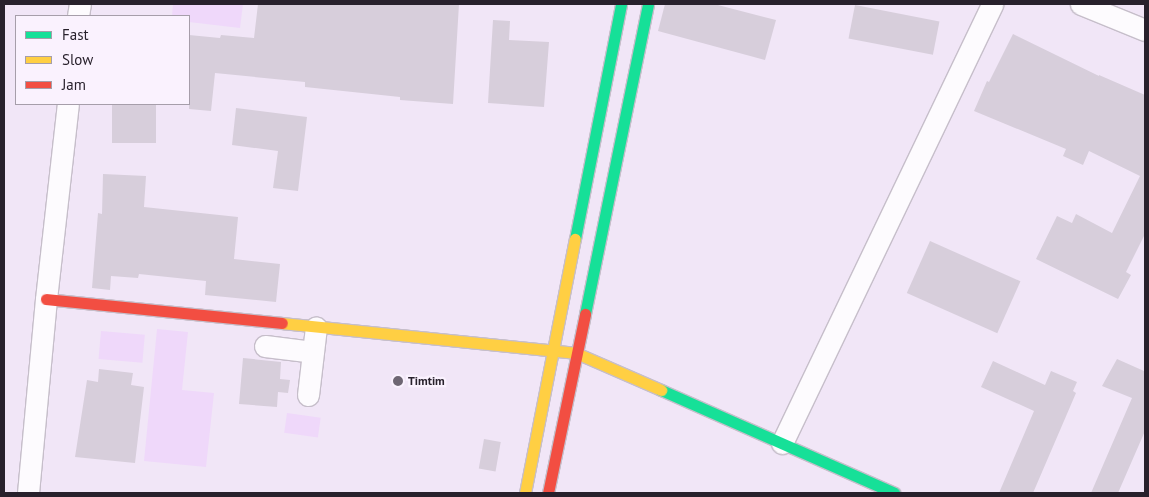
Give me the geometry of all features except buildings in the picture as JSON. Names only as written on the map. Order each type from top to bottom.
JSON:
[{"type":"street","points":[[525,493],[555,351],[621,4]]},
{"type":"street","points":[[548,493],[648,4]]},
{"type":"street","points":[[782,443],[992,4]]},
{"type":"street","points":[[1081,4],[1145,30]]},
{"type":"street","points":[[28,493],[46,299],[68,105]]},
{"type":"street","points":[[46,299],[576,353],[894,493]]},
{"type":"street","points":[[308,395],[316,327]]},
{"type":"street","points":[[265,346],[313,352]]},
{"type":"shaded area","points":[[173,4],[243,4],[240,28],[190,22],[190,15],[172,15]]},
{"type":"shaded area","points":[[157,329],[188,332],[182,390],[214,393],[206,467],[144,461]]},
{"type":"shaded area","points":[[101,331],[145,335],[142,363],[99,359]]},
{"type":"shaded area","points":[[287,413],[321,418],[318,438],[284,433]]},
{"type":"traffic: fast","points":[[575,239],[621,4]]},
{"type":"traffic: fast","points":[[585,314],[648,4]]},
{"type":"traffic: fast","points":[[661,390],[894,493]]},
{"type":"traffic: slow","points":[[525,493],[575,239]]},
{"type":"traffic: slow","points":[[282,323],[576,353],[661,390]]},
{"type":"traffic: jam","points":[[46,299],[282,323]]},
{"type":"traffic: jam","points":[[548,493],[585,314]]},
{"type":"place","name":"Timtim","points":[[398,381]]}]
